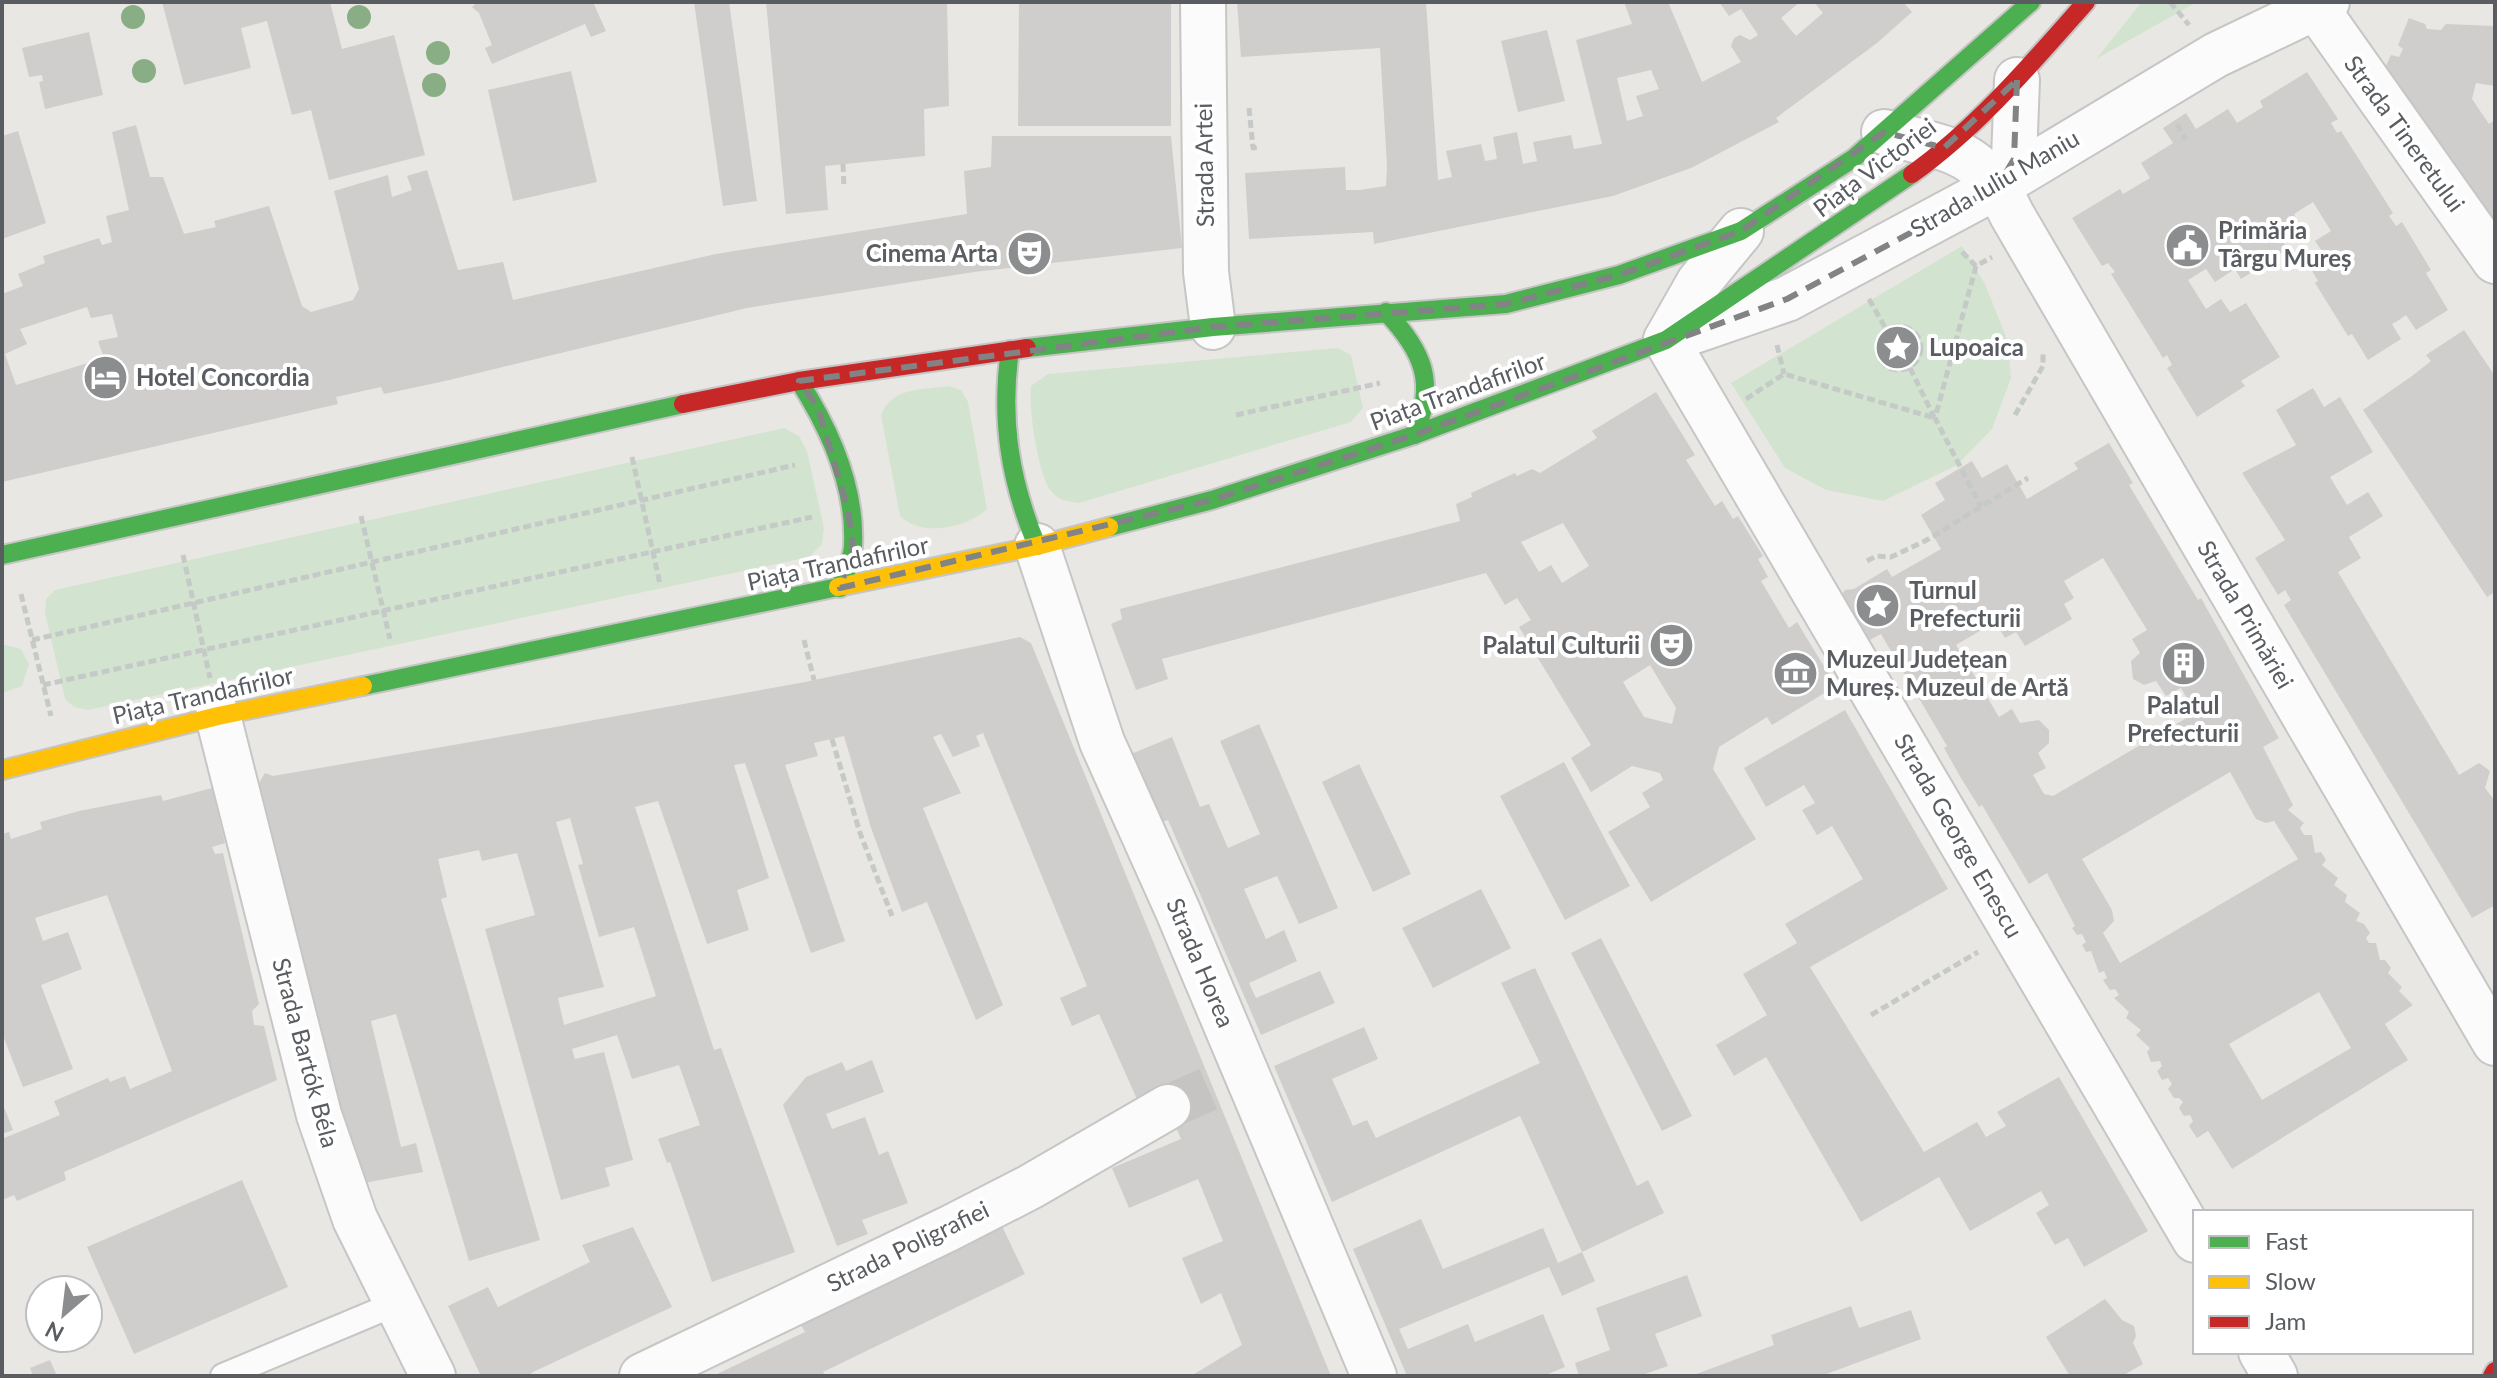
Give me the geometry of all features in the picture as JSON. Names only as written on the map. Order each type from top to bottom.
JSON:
[{"type":"main road","name":"Piața Victoriei","points":[[1386,312],[1506,304],[1619,275],[1741,231],[1854,158],[2031,2]]},
{"type":"main road","name":"Piața Victoriei","points":[[1666,340],[1818,240],[1944,148],[2017,80],[2086,2]]},
{"type":"main road","points":[[2,555],[632,414],[799,381],[1010,350],[1213,327],[1386,312],[1412,339],[1425,373],[1425,414],[1414,435]]},
{"type":"main road","name":"Piața Trandafirilor","points":[[2,770],[216,703],[840,588],[1037,546],[1212,500],[1414,435],[1666,340]]},
{"type":"main road","points":[[1010,350],[1002,397],[1010,475],[1037,546]]},
{"type":"main road","points":[[799,381],[818,408],[836,455],[848,510],[853,548],[840,588]]},
{"type":"street","name":"Strada Artei","points":[[1203,2],[1206,272],[1213,327]]},
{"type":"street","name":"Strada Iuliu Maniu","points":[[1666,340],[1787,299],[1998,186],[2216,55],[2318,3]]},
{"type":"street","name":"Strada Tineretului","points":[[2318,3],[2495,261]]},
{"type":"street","points":[[1884,132],[1966,156],[1998,186],[2014,159],[2017,80]]},
{"type":"street","name":"Strada Primăriei","points":[[1998,186],[2019,228],[2495,1043]]},
{"type":"street","points":[[1666,340],[1699,282],[1741,231]]},
{"type":"street","name":"Strada George Enescu","points":[[1666,340],[2193,1237]]},
{"type":"street","name":"Strada Horea","points":[[1037,546],[1102,742],[1230,1080],[1374,1376]]},
{"type":"street","name":"Strada Bartók Béla","points":[[216,703],[319,1115],[355,1219],[433,1376]]},
{"type":"street","name":"Strada Poligrafiei","points":[[642,1376],[948,1229],[1106,1145],[1159,1111]]},
{"type":"street","points":[[2262,1354],[2275,1376]]},
{"type":"lane","points":[[223,1376],[395,1304]]},
{"type":"path","points":[[2170,2],[2192,29]]},
{"type":"path","points":[[1250,121],[1253,148],[1259,147]]},
{"type":"path","points":[[843,164],[844,188]]},
{"type":"path","points":[[1953,242],[1976,266]]},
{"type":"path","points":[[1935,418],[1976,266],[1999,254]]},
{"type":"path","points":[[1865,293],[1886,329]]},
{"type":"path","points":[[1900,325],[1914,331],[1921,343],[1920,357],[1910,368],[1894,370],[1880,360],[1877,343],[1886,329],[1900,325]]},
{"type":"path","points":[[1777,345],[1784,374]]},
{"type":"path","points":[[1910,368],[1981,507]]},
{"type":"path","points":[[1737,405],[1784,374],[1935,418]]},
{"type":"path","points":[[1236,415],[1380,383]]},
{"type":"path","points":[[630,449],[663,596]]},
{"type":"path","points":[[32,640],[808,462]]},
{"type":"path","points":[[1867,561],[1876,556],[1891,557],[1925,541],[2028,478]]},
{"type":"path","points":[[360,509],[393,652]]},
{"type":"path","points":[[43,685],[383,608],[819,516]]},
{"type":"path","points":[[182,548],[216,703]]},
{"type":"path","points":[[20,589],[52,721]]},
{"type":"path","points":[[804,640],[814,680]]},
{"type":"path","points":[[832,739],[860,833],[892,916]]},
{"type":"path","points":[[1871,1015],[1987,947]]},
{"type":"highlighted area","points":[[2017,80],[2014,159],[1998,186],[1787,299],[1414,435],[1212,500],[840,588],[853,548],[848,510],[818,408],[799,381],[1213,327],[1506,304],[1619,275],[1741,231],[1884,132],[1944,148]]},
{"type":"green space","points":[[2142,2],[2197,2],[2096,59]]},
{"type":"green space","points":[[1962,246],[1985,284],[2008,342],[2011,378],[1992,429],[1957,465],[1883,501],[1826,490],[1785,468],[1731,383]]},
{"type":"green space","points":[[1338,348],[1351,355],[1363,408],[1351,422],[1079,503],[1057,497],[1046,483],[1035,440],[1030,396],[1031,386],[1048,374]]},
{"type":"green space","points":[[948,386],[961,390],[968,402],[987,509],[956,526],[920,527],[900,516],[881,415],[892,399],[900,395]]},
{"type":"green space","points":[[784,428],[799,436],[807,451],[824,528],[822,544],[809,557],[88,710],[74,707],[65,699],[45,613],[46,599],[55,590]]},
{"type":"green space","points":[[2,644],[21,649],[29,664],[22,686],[2,693]]},
{"type":"building","points":[[162,2],[330,2],[342,49],[394,35],[425,155],[329,180],[311,110],[292,115],[267,21],[241,28],[251,68],[184,85]]},
{"type":"building","points":[[477,2],[593,2],[606,31],[591,37],[585,24],[492,64],[485,48],[492,45],[479,13],[472,7]]},
{"type":"building","points":[[694,2],[729,2],[757,201],[723,206]]},
{"type":"building","points":[[766,2],[947,2],[949,106],[924,109],[925,156],[825,166],[828,210],[786,214]]},
{"type":"building","points":[[1019,2],[1171,2],[1171,126],[1018,126]]},
{"type":"building","points":[[1237,2],[1426,2],[1438,180],[1452,177],[1446,151],[1481,144],[1485,161],[1497,159],[1493,137],[1517,132],[1523,164],[1537,161],[1533,142],[1571,135],[1574,149],[1602,144],[1576,40],[1632,24],[1624,2],[1668,2],[1702,82],[1741,62],[1731,46],[1734,38],[1740,35],[1750,40],[1758,35],[1741,9],[1729,16],[1719,2],[1800,2],[1781,18],[1796,36],[1823,13],[1814,2],[1903,2],[1912,12],[1877,43],[1776,118],[1779,122],[1691,168],[1613,196],[1374,244],[1373,232],[1249,239],[1245,173],[1345,167],[1346,190],[1386,186],[1380,48],[1241,57]],"holes":[[[1651,70],[1659,89],[1636,96],[1643,116],[1627,121],[1617,78]]]},
{"type":"building","points":[[2409,18],[2425,24],[2427,29],[2441,30],[2446,24],[2495,26],[2495,86],[2476,83],[2472,99],[2489,124],[2495,120],[2495,236],[2378,82],[2391,55],[2399,57],[2403,49],[2398,45]]},
{"type":"building","points":[[1547,30],[1565,101],[1518,112],[1501,41]]},
{"type":"building","points":[[89,32],[103,95],[45,109],[39,82],[43,81],[42,75],[29,77],[22,48]]},
{"type":"building","points":[[571,71],[597,182],[513,201],[488,90]]},
{"type":"building","name":"Primăria Târgu Mureș","points":[[2307,72],[2338,119],[2331,123],[2337,133],[2341,131],[2393,213],[2389,216],[2396,226],[2402,222],[2431,270],[2426,273],[2448,310],[2416,330],[2406,315],[2392,324],[2401,339],[2368,360],[2352,334],[2348,336],[2315,283],[2318,281],[2308,264],[2324,254],[2315,241],[2331,231],[2313,202],[2294,214],[2302,227],[2282,239],[2288,249],[2241,279],[2235,269],[2215,282],[2206,269],[2188,280],[2206,309],[2221,299],[2230,312],[2246,303],[2280,357],[2241,381],[2245,386],[2197,417],[2167,368],[2172,365],[2167,355],[2163,358],[2111,274],[2115,272],[2108,263],[2102,266],[2072,218],[2120,189],[2123,194],[2150,178],[2141,163],[2173,143],[2163,128],[2186,113],[2196,129],[2228,109],[2237,123],[2263,107],[2260,101]]},
{"type":"building","points":[[136,125],[150,177],[163,177],[184,234],[216,227],[214,221],[269,206],[302,306],[311,312],[353,300],[359,289],[334,191],[388,175],[392,197],[412,190],[407,176],[427,170],[458,270],[503,262],[513,300],[716,254],[967,214],[964,171],[991,167],[992,136],[1171,136],[1182,248],[974,272],[747,308],[445,381],[384,394],[381,387],[336,397],[338,404],[2,482],[2,294],[23,286],[18,274],[45,263],[43,256],[99,238],[102,245],[112,242],[106,216],[129,210],[112,132]],"holes":[[[87,307],[91,318],[112,314],[118,337],[98,341],[104,358],[16,385],[5,354],[27,344],[20,329]]]},
{"type":"building","points":[[18,131],[46,223],[2,239],[2,136]]},
{"type":"building","points":[[2464,330],[2495,376],[2495,592],[2487,597],[2363,410],[2431,361],[2426,355]]},
{"type":"building","points":[[2313,388],[2324,407],[2340,397],[2373,452],[2330,477],[2347,505],[2368,492],[2383,516],[2349,537],[2361,558],[2338,572],[2459,775],[2479,763],[2490,771],[2485,788],[2495,801],[2495,905],[2472,918],[2284,605],[2291,600],[2285,590],[2278,595],[2255,558],[2285,540],[2242,473],[2296,445],[2276,410]]},
{"type":"building","name":"Palatul Culturii","points":[[1656,392],[1695,455],[1686,460],[1715,506],[1722,501],[1733,519],[1738,516],[1763,556],[1758,559],[1768,577],[1761,581],[1789,628],[1797,622],[1836,686],[1772,725],[1767,717],[1719,747],[1713,769],[1756,839],[1651,902],[1608,832],[1650,807],[1642,793],[1663,780],[1660,773],[1632,766],[1591,792],[1571,758],[1591,745],[1519,627],[1531,620],[1517,598],[1505,605],[1486,573],[1162,659],[1168,679],[1136,690],[1111,624],[1122,619],[1120,609],[1460,521],[1456,504],[1472,497],[1471,493],[1515,473],[1517,476],[1532,469],[1540,473],[1597,438],[1592,431]],"holes":[[[1563,523],[1589,566],[1562,583],[1551,565],[1539,572],[1521,542]],[[1650,665],[1676,708],[1672,724],[1644,717],[1623,682]]]},
{"type":"building","points":[[2109,443],[2133,483],[2129,485],[2198,600],[2201,598],[2279,738],[2263,747],[2293,805],[2288,810],[2304,823],[2300,828],[2304,835],[2312,835],[2315,853],[2321,852],[2326,860],[2322,865],[2338,878],[2334,885],[2347,895],[2345,902],[2360,913],[2356,921],[2364,924],[2370,933],[2366,938],[2369,943],[2376,943],[2380,960],[2385,960],[2391,968],[2388,973],[2402,987],[2399,991],[2413,1005],[2385,1024],[2408,1060],[2232,1169],[2208,1131],[2197,1138],[2189,1126],[2193,1121],[2190,1115],[2184,1116],[2179,1108],[2183,1102],[2174,1098],[2168,1089],[2172,1084],[2168,1078],[2162,1080],[2157,1071],[2162,1066],[2160,1061],[2151,1062],[2147,1052],[2150,1048],[2136,1035],[2141,1030],[2126,1018],[2129,1012],[2114,998],[2119,995],[2115,989],[2110,990],[2103,980],[2107,978],[2104,971],[2099,973],[2091,951],[2086,952],[2082,945],[2086,942],[2082,934],[2077,935],[2072,928],[2075,926],[2047,873],[2029,884],[1982,805],[1979,807],[1961,778],[1944,748],[1947,746],[1881,634],[1868,641],[1840,597],[1845,590],[1854,589],[1887,569],[1892,577],[1941,549],[1921,515],[1945,500],[1935,483],[1972,461],[1982,478],[2007,464],[2027,499],[2078,469],[2074,463]],"holes":[[[2103,558],[2147,630],[2132,639],[2140,653],[2131,661],[2133,679],[2144,685],[2156,681],[2166,696],[2181,688],[2192,707],[2190,716],[2053,796],[2044,794],[2033,775],[2046,768],[2038,753],[2049,743],[2049,730],[2039,720],[2020,723],[2012,709],[1999,717],[1956,645],[1995,622],[2005,638],[2016,632],[2025,646],[2072,619],[2064,604],[2074,598],[2064,581]],[[2230,772],[2256,819],[2266,823],[2274,821],[2298,859],[2120,963],[2103,933],[2114,921],[2112,910],[2082,859]],[[2319,992],[2351,1048],[2262,1100],[2229,1044]]]},
{"type":"building","points":[[1020,637],[1031,643],[1331,1376],[1191,1376],[1242,1345],[1221,1293],[1201,1304],[1182,1258],[1223,1241],[1198,1179],[1129,1208],[1112,1168],[1181,1139],[1163,1096],[1140,1106],[1099,1014],[1072,1026],[1060,998],[1087,986],[983,733],[976,736],[980,746],[953,757],[941,734],[933,737],[961,793],[923,808],[1003,1005],[976,1020],[927,902],[902,912],[871,828],[844,736],[814,743],[818,756],[785,765],[845,941],[811,953],[745,763],[734,765],[769,878],[737,890],[749,930],[707,944],[658,801],[635,807],[714,1050],[721,1048],[795,1252],[712,1282],[670,1162],[667,1163],[658,1139],[700,1125],[679,1065],[632,1079],[617,1035],[572,1049],[575,1059],[604,1052],[633,1160],[605,1168],[610,1186],[561,1200],[485,929],[535,915],[517,853],[482,861],[479,850],[438,859],[447,897],[441,899],[540,1240],[469,1261],[396,1014],[371,1021],[401,1147],[416,1143],[423,1172],[359,1184],[261,796],[254,792],[265,773],[273,776],[800,683]],"holes":[[[570,818],[583,864],[578,865],[599,937],[634,927],[656,996],[564,1025],[558,998],[604,987],[556,822]]]},
{"type":"building","points":[[1845,710],[1948,889],[1810,967],[1924,1152],[1977,1122],[1986,1137],[2006,1126],[1997,1112],[2059,1077],[2148,1231],[2084,1267],[2068,1238],[2055,1245],[2036,1213],[2049,1205],[2041,1191],[1970,1231],[1939,1177],[1861,1222],[1766,1057],[1734,1076],[1716,1045],[1767,1015],[1743,974],[1797,943],[1785,924],[1863,879],[1832,826],[1817,835],[1802,810],[1815,803],[1804,785],[1766,807],[1744,768]]},
{"type":"building","points":[[1259,724],[1338,908],[1299,924],[1277,876],[1244,889],[1266,939],[1284,930],[1297,961],[1249,983],[1256,998],[1320,971],[1335,1003],[1261,1035],[1168,820],[1159,823],[1131,754],[1172,737],[1200,807],[1209,804],[1228,848],[1260,834],[1220,741]]},
{"type":"building","points":[[1564,762],[1630,886],[1565,920],[1500,796]]},
{"type":"building","points":[[1359,764],[1411,874],[1373,892],[1322,782]]},
{"type":"building","points":[[212,788],[225,843],[212,847],[215,854],[223,853],[259,1004],[252,1011],[254,1025],[264,1026],[277,1080],[64,1172],[66,1180],[17,1201],[14,1195],[2,1200],[2,1139],[60,1115],[54,1101],[108,1078],[110,1082],[125,1076],[130,1089],[172,1071],[107,895],[35,918],[43,941],[68,932],[82,969],[41,985],[73,1069],[23,1087],[2,1033],[2,834],[9,832],[11,839],[42,829],[40,822],[79,811],[161,795],[163,801]]},
{"type":"building","points":[[1481,889],[1511,948],[1433,988],[1402,928]]},
{"type":"building","points":[[1601,938],[1692,1116],[1662,1131],[1571,953]]},
{"type":"building","points":[[1535,968],[1637,1186],[1648,1180],[1664,1213],[1582,1252],[1520,1116],[1332,1202],[1274,1066],[1364,1027],[1378,1059],[1332,1079],[1353,1126],[1367,1120],[1376,1138],[1540,1063],[1501,983]]},
{"type":"building","points":[[872,1060],[884,1092],[826,1114],[832,1129],[865,1117],[879,1155],[888,1151],[908,1203],[862,1220],[868,1234],[837,1246],[783,1105],[806,1077],[842,1062],[846,1071]]},
{"type":"building","points":[[2,1102],[13,1130],[2,1134]]},
{"type":"building","points":[[242,1180],[288,1287],[134,1354],[104,1286],[104,1274],[99,1274],[87,1247]]},
{"type":"building","points":[[1421,1219],[1443,1269],[1543,1228],[1558,1263],[1582,1252],[1595,1281],[1562,1296],[1549,1267],[1399,1329],[1408,1349],[1468,1324],[1475,1342],[1543,1314],[1565,1367],[1543,1376],[1407,1376],[1353,1249]]},
{"type":"building","points":[[1001,1224],[1025,1274],[823,1372],[825,1376],[713,1376],[805,1332],[799,1322]]},
{"type":"building","points":[[633,1227],[672,1307],[531,1373],[532,1376],[481,1376],[448,1306],[488,1287],[498,1307],[590,1262],[582,1245]]},
{"type":"building","points":[[1687,1275],[1702,1316],[1655,1334],[1668,1366],[1639,1376],[1579,1376],[1575,1363],[1610,1350],[1596,1308]]},
{"type":"building","points":[[2105,1299],[2122,1320],[2134,1326],[2136,1336],[2133,1343],[2143,1364],[2122,1376],[2070,1376],[2046,1337]]},
{"type":"building","points":[[1851,1306],[1859,1328],[1911,1310],[1921,1339],[1821,1376],[1691,1376],[1774,1345],[1771,1335]]},
{"type":"building","points":[[50,1360],[57,1376],[33,1376],[30,1368]]},
{"type":"tunnel","points":[[1168,1107],[1213,1087]]},
{"type":"traffic: fast","points":[[1027,348],[1213,327],[1506,304],[1619,275],[1741,231],[1854,158],[2031,2]]},
{"type":"traffic: fast","points":[[1109,527],[1212,500],[1414,435],[1666,340],[1912,174]]},
{"type":"traffic: fast","points":[[1386,312],[1409,340],[1422,369],[1425,399],[1414,435]]},
{"type":"traffic: fast","points":[[1010,350],[1006,401],[1010,450],[1020,498],[1037,546]]},
{"type":"traffic: fast","points":[[799,381],[830,439],[850,502],[853,546],[840,588]]},
{"type":"traffic: fast","points":[[2,555],[683,404]]},
{"type":"traffic: fast","points":[[363,686],[838,587]]},
{"type":"traffic: slow","points":[[838,587],[1037,546],[1109,527]]},
{"type":"traffic: slow","points":[[2,770],[218,716],[363,686]]},
{"type":"traffic: jam","points":[[1912,174],[1982,115],[2086,2]]},
{"type":"traffic: jam","points":[[683,404],[799,381],[1027,348]]},
{"type":"traffic: jam","points":[[2492,1376],[2495,1371]]},
{"type":"place","name":"Primăria Târgu Mureș","points":[[2187,245]]},
{"type":"place","name":"Cinema Arta","points":[[1029,254]]},
{"type":"place","name":"Lupoaica","points":[[1898,348]]},
{"type":"place","name":"Hotel Concordia","points":[[105,378]]},
{"type":"place","name":"Turnul Prefecturii","points":[[1878,605]]},
{"type":"place","name":"Palatul Culturii","points":[[1671,646]]},
{"type":"place","name":"Palatul Prefecturii","points":[[2183,664]]},
{"type":"place","name":"Muzeul Județean Mureș. Muzeul de Artă","points":[[1795,674]]}]
